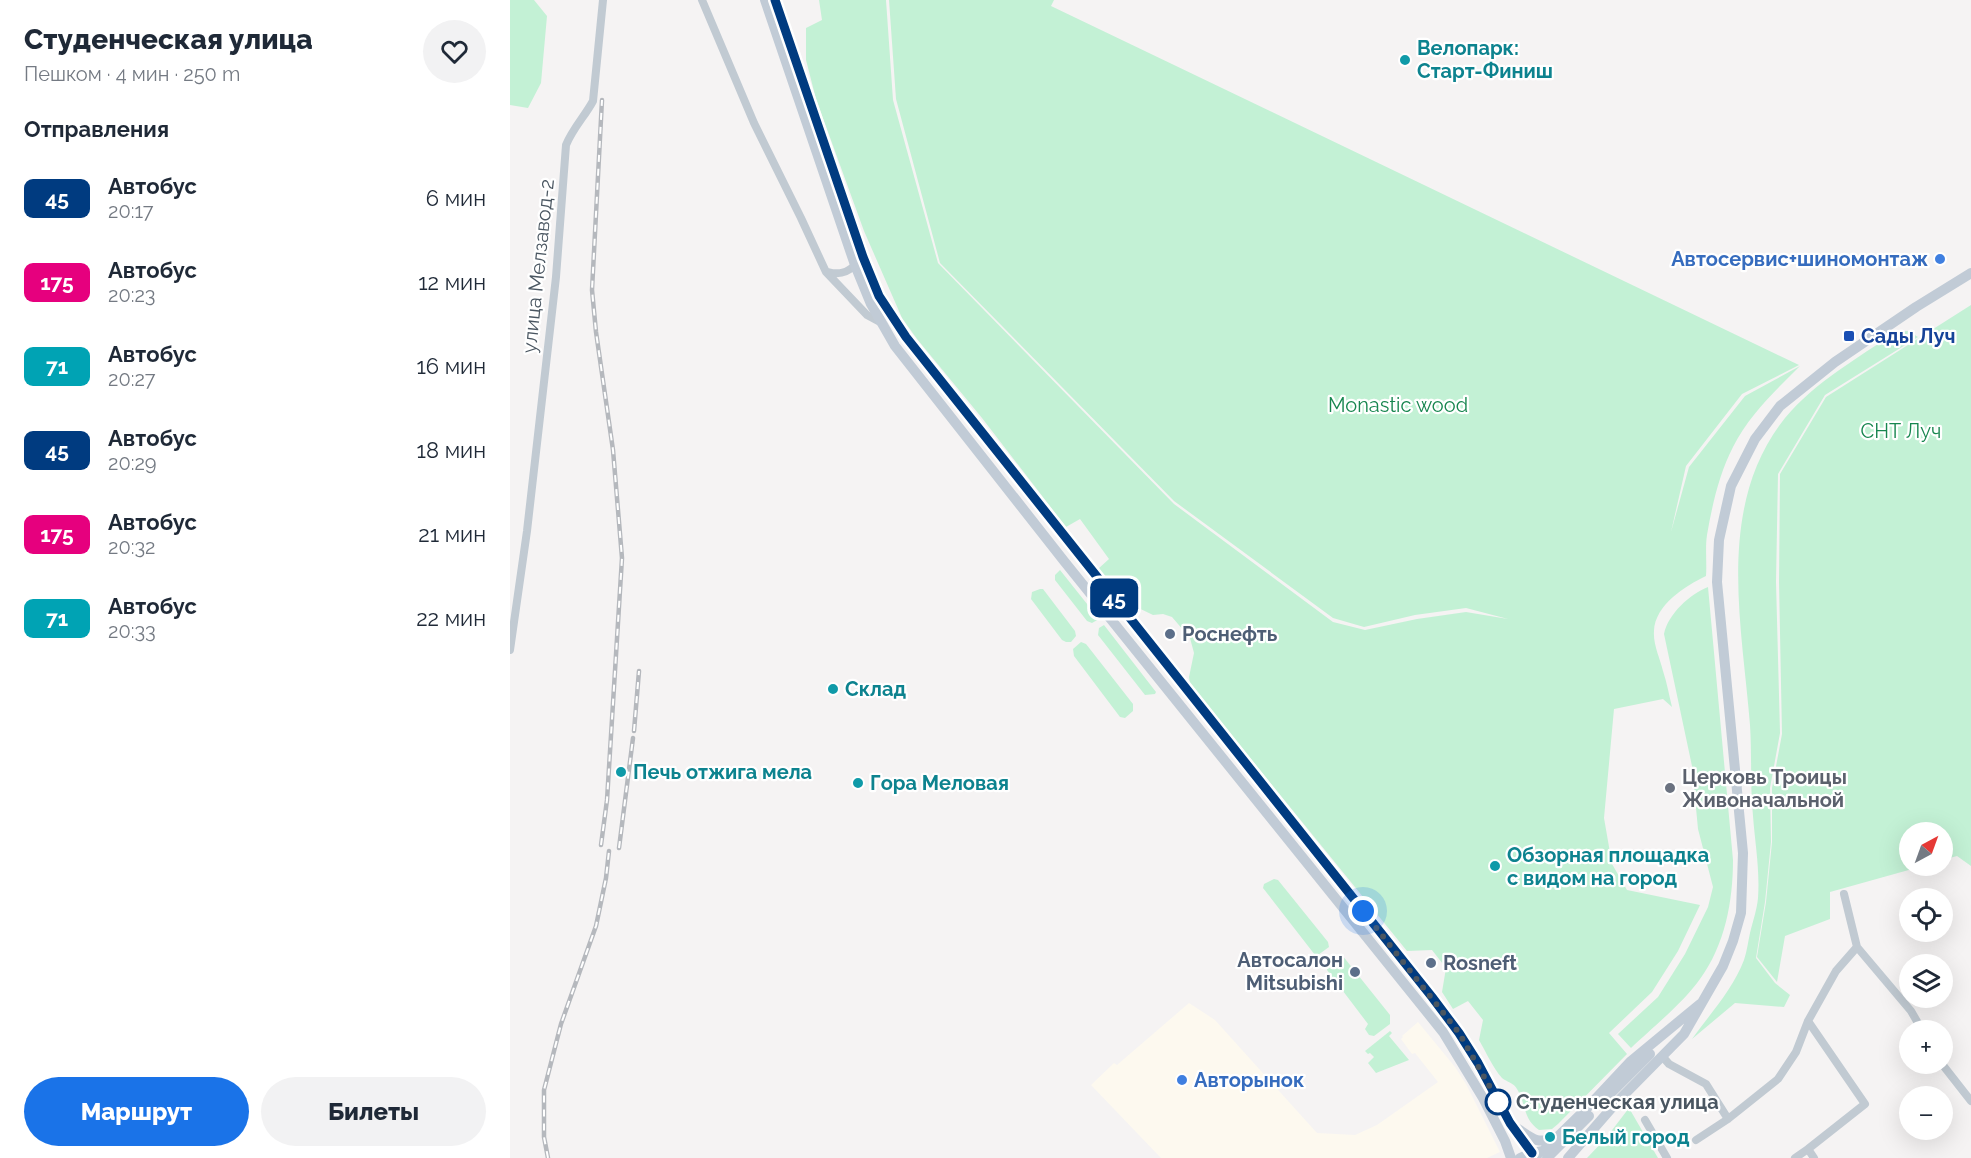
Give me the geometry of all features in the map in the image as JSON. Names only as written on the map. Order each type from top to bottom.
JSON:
[{"type":"main road","points":[[765,0],[855,265],[870,304],[895,346],[1071,571],[1443,1032],[1467,1070],[1512,1158]]},
{"type":"main road","points":[[775,0],[879,296],[906,337],[1432,997],[1478,1063],[1510,1123],[1536,1156]]},
{"type":"main road","points":[[1568,1158],[1616,1103],[1684,1034],[1713,987],[1733,941],[1741,913],[1743,853],[1718,582],[1719,540],[1731,486],[1755,439],[1780,406],[1835,362],[1971,273]]},
{"type":"main road","points":[[1546,1158],[1700,1005]]},
{"type":"main road","points":[[1520,1158],[1524,1155],[1536,1156],[1543,1151],[1632,1062],[1700,1005]]},
{"type":"main road","points":[[1467,1070],[1478,1063]]},
{"type":"main road","points":[[1510,1123],[1535,1141],[1558,1137]]},
{"type":"main road","points":[[1498,1129],[1506,1158]]},
{"type":"street","name":"улица Мелзавод-2","points":[[510,650],[527,531],[556,277],[566,145],[572,130],[589,109],[592,101],[603,0]]},
{"type":"street","points":[[702,0],[754,123],[826,272],[867,315],[880,322]]},
{"type":"street","points":[[826,272],[837,274],[855,265]]},
{"type":"street","points":[[1844,894],[1857,947],[1916,1020]]},
{"type":"street","points":[[1696,1140],[1728,1119],[1778,1079],[1796,1052],[1808,1021],[1836,970],[1857,947]]},
{"type":"street","points":[[1795,1158],[1865,1104],[1808,1021]]},
{"type":"street","points":[[1662,1056],[1670,1064],[1706,1084],[1728,1119]]},
{"type":"street","points":[[1950,1074],[1971,1101]]},
{"type":"street","points":[[1645,1120],[1667,1158]]},
{"type":"street","points":[[1808,1149],[1814,1158]]},
{"type":"shaded area","name":"Авторынок","points":[[1189,1003],[1215,1020],[1317,1133],[1355,1135],[1377,1125],[1438,1082],[1401,1039],[1418,1022],[1466,1084],[1500,1152],[1487,1158],[1161,1158],[1091,1085],[1114,1063],[1117,1065]]},
{"type":"green space","points":[[510,0],[534,0],[547,16],[541,83],[528,108],[510,105]]},
{"type":"green space","name":"Monastic wood","points":[[819,0],[886,0],[893,100],[938,263],[1174,504],[1333,622],[1365,630],[1466,612],[1508,619],[1466,608],[1415,615],[1364,627],[1333,618],[1174,501],[940,263],[896,99],[889,0],[1054,0],[1051,6],[1799,365],[1742,394],[1686,466],[1671,532],[1689,467],[1745,396],[1800,366],[1755,414],[1739,435],[1728,457],[1717,490],[1706,540],[1706,576],[1689,585],[1665,605],[1656,622],[1655,641],[1672,707],[1663,699],[1614,709],[1604,818],[1612,864],[1627,890],[1700,905],[1678,951],[1652,992],[1609,1033],[1627,1054],[1552,1129],[1539,1130],[1530,1121],[1516,1087],[1502,1078],[1496,1070],[1479,1040],[1483,1020],[1468,1001],[1453,1009],[1442,992],[1446,968],[1432,950],[1407,951],[1190,684],[1189,677],[1194,653],[1190,638],[1172,617],[1163,614],[1153,615],[1124,601],[1116,593],[1098,569],[1109,559],[1080,519],[1066,527],[902,318],[864,231],[816,99],[806,60],[806,28],[822,20]]},
{"type":"green space","name":"СНТ Луч","points":[[1971,305],[1971,866],[1957,856],[1953,857],[1953,822],[1899,822],[1899,873],[1830,892],[1830,919],[1785,936],[1777,982],[1757,957],[1766,902],[1772,842],[1772,788],[1782,734],[1779,582],[1780,474],[1826,397]]},
{"type":"green space","points":[[1908,331],[1918,337],[1825,395],[1778,474],[1776,582],[1780,733],[1770,788],[1771,842],[1756,958],[1775,983],[1790,995],[1784,1007],[1735,1003],[1692,1039],[1739,971],[1746,953],[1758,898],[1750,725],[1742,646],[1738,566],[1741,527],[1749,489],[1763,452],[1785,418],[1797,405],[1852,361],[1896,332]]},
{"type":"green space","points":[[1060,570],[1099,619],[1092,623],[1087,621],[1055,580],[1055,575]]},
{"type":"green space","points":[[1708,587],[1733,860],[1729,907],[1716,952],[1700,979],[1677,1006],[1631,1048],[1618,1034],[1658,997],[1685,954],[1708,907],[1713,887],[1698,829],[1692,766],[1664,634],[1675,612],[1694,594]]},
{"type":"green space","points":[[1043,589],[1075,631],[1076,636],[1071,642],[1062,640],[1031,599],[1032,592]]},
{"type":"green space","points":[[1104,625],[1156,692],[1155,694],[1145,695],[1098,635],[1099,628]]},
{"type":"green space","points":[[1081,642],[1086,644],[1133,704],[1133,711],[1125,718],[1120,717],[1074,656],[1073,649]]},
{"type":"green space","points":[[1274,879],[1278,880],[1328,942],[1329,947],[1318,955],[1315,955],[1263,888],[1264,884]]},
{"type":"green space","points":[[1342,955],[1390,1015],[1390,1024],[1374,1036],[1369,1035],[1365,1029],[1368,1024],[1327,970],[1328,965]]},
{"type":"green space","points":[[1390,1031],[1392,1033],[1389,1036],[1409,1060],[1376,1073],[1368,1063],[1374,1057],[1365,1051]]},
{"type":"green space","points":[[1629,1108],[1658,1158],[1587,1158],[1606,1138]]},
{"type":"railway","points":[[601,845],[607,800],[622,558],[613,450],[592,290],[602,100]]},
{"type":"railway","points":[[634,731],[639,671]]},
{"type":"railway","points":[[619,848],[633,738]]},
{"type":"railway","points":[[548,1158],[544,1137],[544,1090],[561,1024],[596,926],[609,851]]},
{"type":"bus line","name":"45","points":[[775,0],[863,257],[879,296],[906,337],[1432,997],[1459,1033],[1510,1123],[1532,1153]]},
{"type":"place","name":"Велопарк: Старт-Финиш","points":[[1405,60]]},
{"type":"place","name":"Автосервис+шиномонтаж","points":[[1940,259]]},
{"type":"place","name":"Сады Луч","points":[[1849,336]]},
{"type":"place","name":"Роснефть","points":[[1170,634]]},
{"type":"place","name":"Склад","points":[[833,689]]},
{"type":"place","name":"Печь отжига мела","points":[[621,772]]},
{"type":"place","name":"Гора Меловая","points":[[858,783]]},
{"type":"place","name":"Церковь Троицы Живоначальной","points":[[1670,788]]},
{"type":"place","name":"Обзорная площадка с видом на город","points":[[1495,866]]},
{"type":"place","name":"Rosneft","points":[[1431,963]]},
{"type":"place","name":"Автосалон Mitsubishi","points":[[1355,972]]},
{"type":"place","name":"Авторынок","points":[[1182,1080]]},
{"type":"place","name":"Студенческая улица","points":[[1498,1102]]},
{"type":"place","name":"Белый город","points":[[1550,1137]]},
{"type":"route","points":[[1363,911],[1459,1033],[1498,1102]]}]
